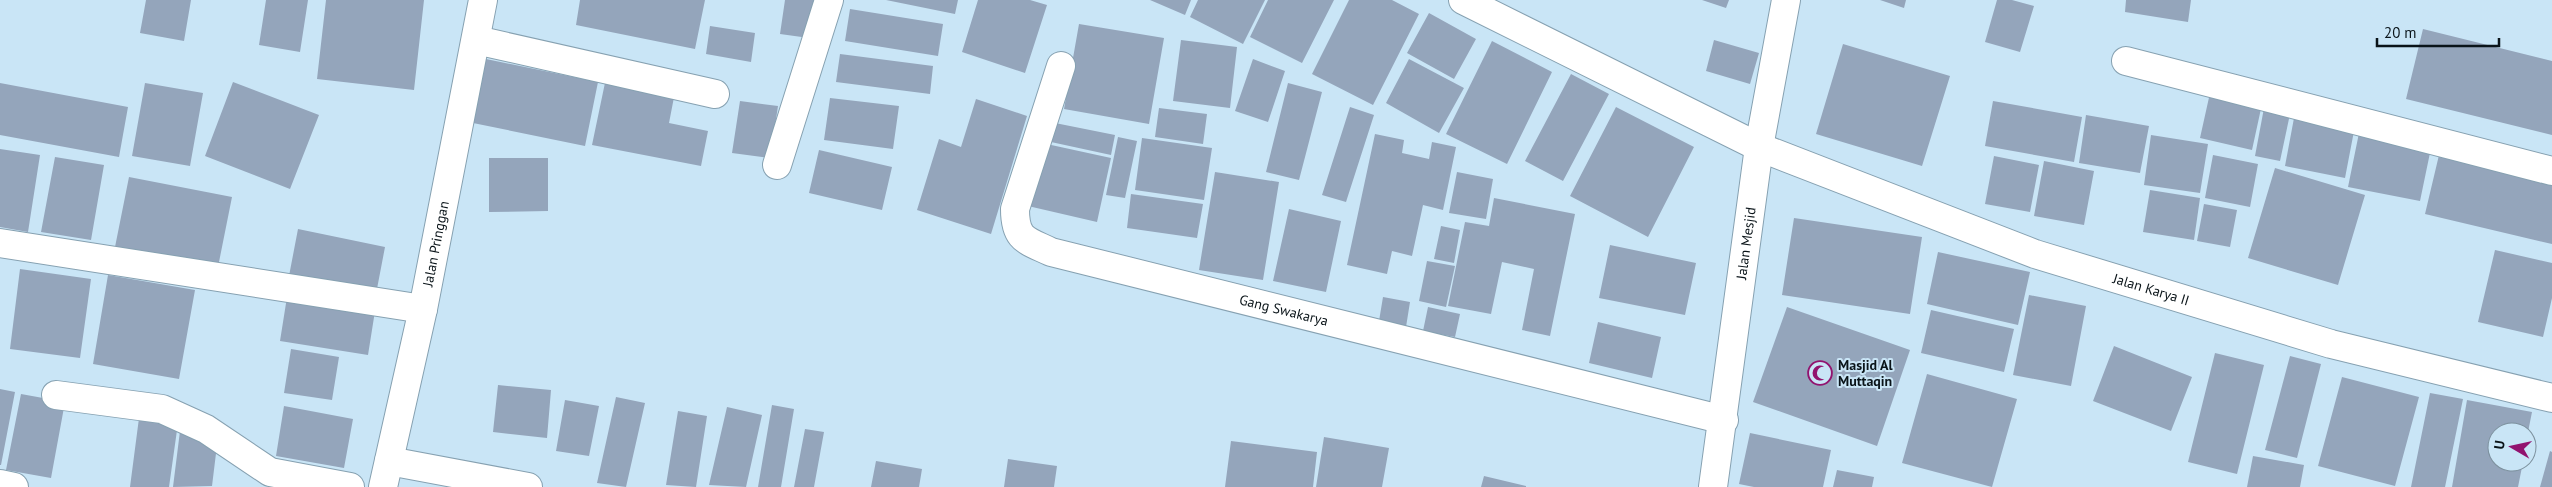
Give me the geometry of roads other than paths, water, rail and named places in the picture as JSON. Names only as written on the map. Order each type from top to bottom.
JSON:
[{"type":"street","name":"Jalan Pringgan","points":[[383,487],[423,309],[483,0]]},
{"type":"street","points":[[777,165],[829,0]]},
{"type":"street","name":"Jalan Karya II","points":[[1463,0],[1759,147],[2035,254],[2331,344],[2552,398]]},
{"type":"street","name":"Jalan Mesjid","points":[[1713,487],[1724,420],[1759,147],[1786,0]]},
{"type":"street","points":[[476,40],[715,94]]},
{"type":"street","points":[[2126,61],[2552,171]]},
{"type":"street","name":"Gang Swakarya","points":[[1061,66],[1015,209],[1015,227],[1025,240],[1051,252],[1724,420]]},
{"type":"street","points":[[0,244],[423,309]]},
{"type":"street","points":[[56,395],[162,409],[206,428],[270,472],[350,487]]},
{"type":"street","points":[[389,461],[528,487]]},
{"type":"street","points":[[0,484],[14,487]]},
{"type":"place","name":"Masjid Al Muttaqin","points":[[1820,373]]}]
